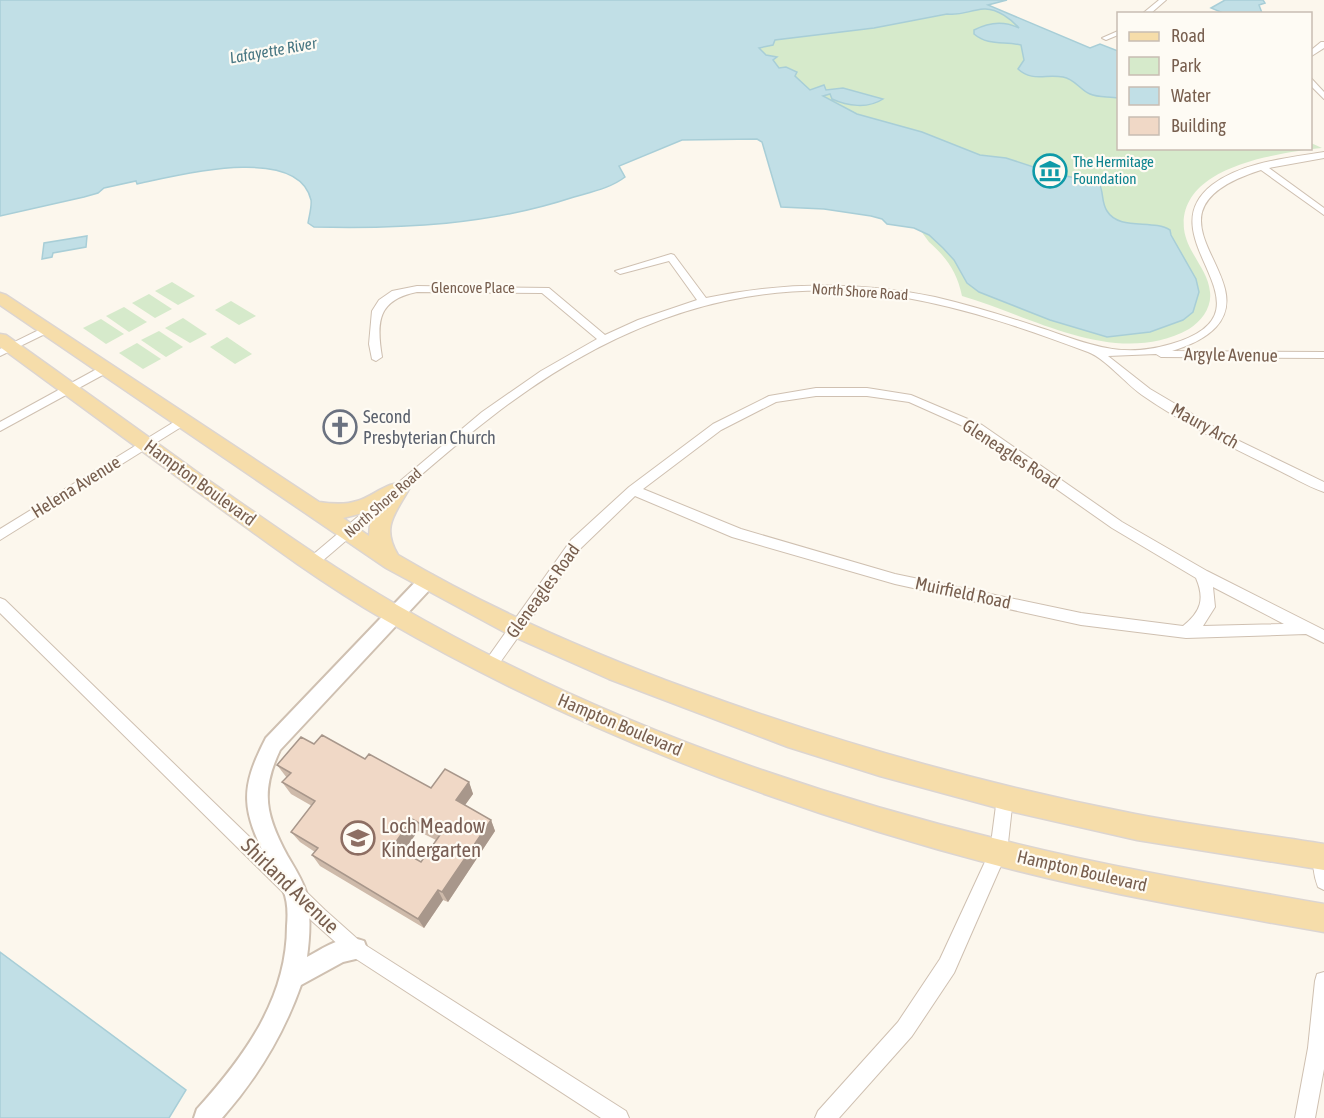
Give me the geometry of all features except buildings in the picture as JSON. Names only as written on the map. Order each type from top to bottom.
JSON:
[{"type":"main road","points":[[0,298],[393,562],[516,627],[617,672],[788,736],[880,765],[1005,798],[1323,865]]},
{"type":"main road","name":"Hampton Boulevard","points":[[4,346],[68,389],[310,563],[393,615],[489,667],[632,731],[739,773],[843,808],[998,852],[1142,885],[1324,918]]},
{"type":"main road","points":[[312,509],[337,513],[347,512],[363,508],[399,489]]},
{"type":"main road","points":[[393,562],[380,546],[378,533],[386,510],[399,489]]},
{"type":"street","points":[[1148,12],[1163,0]]},
{"type":"street","points":[[1106,38],[1117,34]]},
{"type":"street","points":[[1312,54],[1324,44]]},
{"type":"street","points":[[1312,82],[1324,104]]},
{"type":"street","points":[[1228,355],[1214,350],[1205,341],[1205,332],[1220,313],[1223,302],[1222,290],[1198,242],[1197,215],[1204,199],[1220,184],[1264,168],[1324,155]]},
{"type":"street","points":[[1264,168],[1324,212]]},
{"type":"street","points":[[620,271],[671,257],[703,301]]},
{"type":"street","name":"North Shore Road","points":[[310,563],[462,434],[507,400],[604,340],[660,315],[703,301],[798,288],[875,290],[972,308],[1095,351],[1138,353],[1170,347],[1205,332]]},
{"type":"street","name":"Glencove Place","points":[[375,357],[377,311],[390,297],[417,289],[544,290],[604,340]]},
{"type":"street","points":[[4,346],[47,328]]},
{"type":"street","name":"Maury Arch","points":[[1095,351],[1156,399],[1229,441],[1324,487]]},
{"type":"street","name":"Argyle Avenue","points":[[1138,353],[1324,355]]},
{"type":"street","points":[[0,427],[106,368]]},
{"type":"street","name":"Gleneagles Road","points":[[489,667],[576,544],[633,490],[717,427],[773,399],[816,392],[867,392],[911,399],[978,428],[1117,525],[1202,575],[1324,637]]},
{"type":"street","name":"Helena Avenue","points":[[0,535],[182,420]]},
{"type":"street","name":"Muirfield Road","points":[[633,490],[737,533],[895,579],[1081,619],[1186,632],[1305,628]]},
{"type":"street","points":[[1186,632],[1199,623],[1206,612],[1209,601],[1208,589],[1202,575]]},
{"type":"street","points":[[206,1118],[250,1065],[274,1019],[292,977],[297,955],[298,921],[294,890],[263,830],[257,808],[256,784],[264,759],[273,744],[427,581]]},
{"type":"street","name":"Shirland Avenue","points":[[0,604],[356,949],[619,1118]]},
{"type":"street","points":[[825,1118],[904,1029],[947,966],[998,852],[1005,798]]},
{"type":"street","points":[[292,977],[340,951],[356,949]]},
{"type":"street","points":[[1305,1118],[1318,1048],[1324,981]]},
{"type":"green space","name":"The Hermitage Foundation","points":[[713,0],[977,0],[1055,35],[1077,61],[1117,74],[1117,150],[1308,150],[1257,159],[1234,167],[1213,177],[1197,190],[1186,208],[1184,229],[1189,246],[1206,276],[1210,292],[1205,313],[1189,329],[1161,340],[1133,344],[1074,335],[962,296],[954,273],[946,260],[929,242],[827,104],[685,108]]},
{"type":"green space","name":"The Hermitage Foundation","points":[[1312,143],[1322,148],[1312,149]]},
{"type":"green space","points":[[172,282],[195,296],[178,305],[155,291]]},
{"type":"green space","points":[[149,294],[172,309],[155,318],[132,303]]},
{"type":"green space","points":[[231,301],[256,316],[239,325],[215,310]]},
{"type":"green space","points":[[124,307],[147,322],[129,332],[106,316]]},
{"type":"green space","points":[[183,318],[207,334],[190,343],[165,328]]},
{"type":"green space","points":[[101,319],[124,334],[106,344],[83,328]]},
{"type":"green space","points":[[159,331],[183,347],[166,357],[141,340]]},
{"type":"green space","points":[[227,337],[252,354],[235,364],[210,347]]},
{"type":"green space","points":[[137,343],[161,359],[143,369],[119,353]]},
{"type":"water","name":"Lafayette River","points":[[0,0],[1007,0],[988,5],[1090,48],[1100,44],[1117,51],[1117,98],[1093,95],[1063,77],[1034,76],[1023,73],[1018,69],[1024,60],[1021,45],[991,42],[974,34],[974,30],[991,24],[1003,23],[1019,28],[1004,15],[989,9],[947,14],[874,28],[775,40],[773,45],[759,48],[766,55],[777,57],[773,60],[779,68],[786,67],[797,72],[795,76],[810,90],[824,85],[826,90],[843,88],[883,99],[871,104],[858,105],[832,99],[830,94],[823,96],[857,114],[922,132],[980,155],[1006,158],[1052,173],[1099,183],[1105,208],[1112,217],[1128,223],[1155,225],[1170,230],[1196,279],[1199,292],[1193,312],[1183,320],[1150,332],[1107,337],[1050,320],[979,292],[967,283],[954,260],[943,248],[929,235],[914,228],[887,224],[882,219],[871,216],[824,209],[781,207],[762,142],[757,139],[682,140],[619,166],[625,177],[601,189],[510,214],[446,223],[381,227],[314,227],[308,223],[311,200],[301,183],[284,172],[260,168],[205,171],[137,184],[136,181],[104,188],[98,193],[84,197],[0,216]]},
{"type":"water","points":[[1225,0],[1263,0],[1265,3],[1259,5],[1262,12],[1221,12],[1211,8]]},
{"type":"water","points":[[87,236],[86,247],[53,253],[52,257],[42,259],[44,243]]},
{"type":"water","points":[[0,952],[186,1090],[169,1118],[0,1118]]},
{"type":"place","name":"The Hermitage Foundation","points":[[1050,171]]},
{"type":"place","name":"Second Presbyterian Church","points":[[340,427]]},
{"type":"place","name":"Loch Meadow Kindergarten","points":[[358,838]]}]
